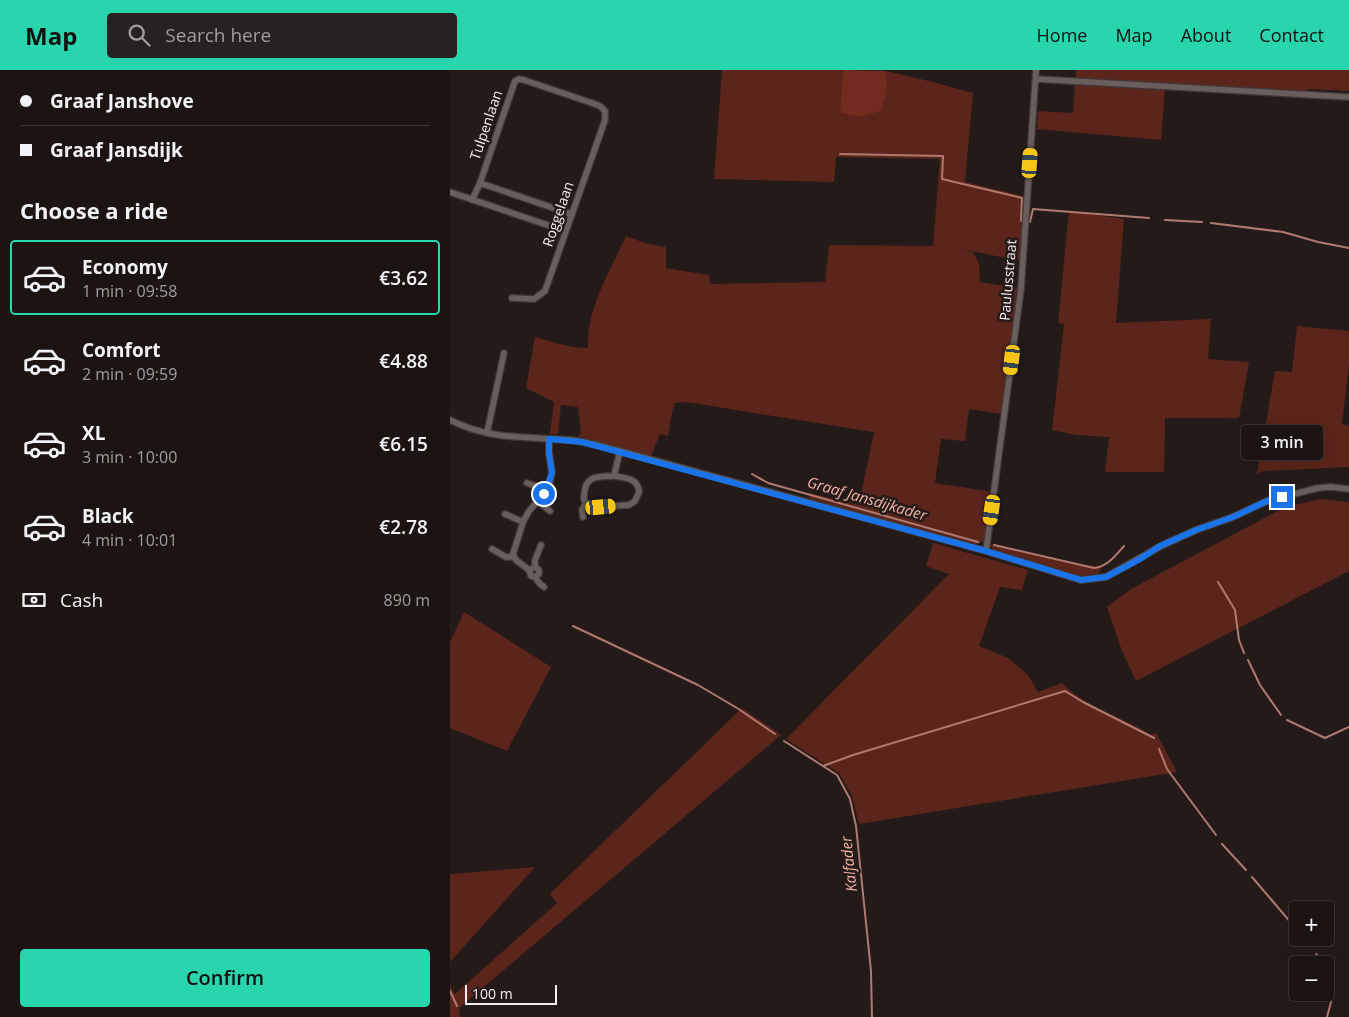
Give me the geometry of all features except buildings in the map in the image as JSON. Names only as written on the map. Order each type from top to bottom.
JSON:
[{"type":"street","name":"Paulusstraat","points":[[986,551],[1021,288],[1036,70]]},
{"type":"street","name":"Tulpenlaan","points":[[480,183],[515,81],[519,79],[524,80],[600,106],[604,111]]},
{"type":"street","points":[[1036,79],[1349,97]]},
{"type":"street","name":"Roggelaan","points":[[512,298],[534,298],[545,291],[604,120],[604,111]]},
{"type":"street","points":[[472,200],[480,183],[571,214]]},
{"type":"street","points":[[450,192],[565,231]]},
{"type":"street","points":[[487,433],[504,353]]},
{"type":"street","points":[[450,420],[470,429],[487,433],[518,438],[582,442],[620,451],[986,551],[1081,580],[1094,580],[1106,577],[1160,546],[1196,530],[1233,517],[1267,501],[1318,488],[1349,489]]},
{"type":"street","points":[[514,557],[514,549],[523,522],[529,511],[546,490],[552,473],[549,439]]},
{"type":"street","points":[[614,476],[620,451]]},
{"type":"street","points":[[603,476],[614,476],[632,480],[636,483],[639,492],[635,501],[629,505],[601,507],[594,507],[586,503],[583,492],[584,486],[588,481],[603,476]]},
{"type":"street","points":[[527,483],[546,490]]},
{"type":"street","points":[[538,501],[550,511]]},
{"type":"street","points":[[583,517],[582,510],[586,503]]},
{"type":"street","points":[[505,514],[523,522]]},
{"type":"street","points":[[535,577],[539,570],[535,567],[534,560],[542,545]]},
{"type":"street","points":[[492,549],[506,557],[514,557],[529,570],[529,575],[535,577],[538,583],[544,587]]},
{"type":"street","points":[[529,570],[535,567]]},
{"type":"shaded area","points":[[722,70],[843,70],[840,112],[887,89],[886,71],[973,93],[965,182],[1023,196],[1020,261],[957,248],[973,252],[979,264],[980,282],[1017,288],[1002,414],[969,409],[965,441],[941,439],[935,483],[993,492],[986,539],[981,542],[965,544],[963,541],[888,523],[887,521],[809,498],[809,493],[859,505],[874,432],[686,402],[675,403],[668,436],[660,434],[651,456],[579,437],[581,434],[578,407],[561,405],[558,434],[550,434],[554,402],[526,388],[535,337],[577,348],[588,347],[588,333],[595,304],[626,236],[645,243],[666,247],[666,268],[709,275],[710,284],[825,282],[829,245],[933,246],[940,159],[836,157],[834,182],[714,179]]},
{"type":"shaded area","points":[[843,70],[886,71],[887,89],[881,111],[860,117],[840,112]]},
{"type":"shaded area","points":[[1076,70],[1349,70],[1349,91],[1308,89],[1305,91],[1278,91],[1076,79]]},
{"type":"shaded area","points":[[1075,85],[1165,90],[1161,140],[1037,129],[1038,111],[1073,113]]},
{"type":"shaded area","points":[[1069,211],[1124,219],[1116,323],[1211,319],[1208,359],[1249,362],[1239,418],[1165,418],[1164,472],[1105,472],[1109,437],[1076,435],[1052,430],[1064,324],[1058,323]]},
{"type":"shaded area","points":[[1297,326],[1349,331],[1349,365],[1342,424],[1349,426],[1349,467],[1263,471],[1257,474],[1275,371],[1292,372]]},
{"type":"shaded area","points":[[1320,499],[1349,502],[1349,571],[1136,681],[1122,651],[1107,607],[1131,589],[1285,507]]},
{"type":"shaded area","points":[[933,543],[1028,570],[1022,590],[1000,587],[979,646],[1008,658],[1028,675],[1038,692],[1062,683],[1093,706],[1151,735],[1156,733],[1177,772],[859,824],[852,796],[839,773],[786,739],[949,574],[926,566]]},
{"type":"shaded area","points":[[990,543],[1083,565],[1097,566],[1104,564],[1098,574],[1081,576],[996,552]]},
{"type":"shaded area","points":[[464,612],[551,667],[507,751],[450,728],[450,642]]},
{"type":"shaded area","points":[[742,708],[781,735],[459,1008],[460,1017],[450,1017],[450,985],[455,994],[557,903],[550,894]]},
{"type":"shaded area","points":[[535,867],[450,962],[450,874]]},
{"type":"waterway","points":[[840,154],[943,156],[942,179],[1022,198],[1021,221]]},
{"type":"waterway","points":[[1030,222],[1033,209],[1149,218]]},
{"type":"waterway","points":[[1165,220],[1202,222]]},
{"type":"waterway","points":[[1211,223],[1283,232],[1349,248]]},
{"type":"waterway","name":"Graaf Jansdijkader","points":[[752,474],[768,483],[978,542]]},
{"type":"waterway","name":"Graaf Jansdijkader","points":[[994,545],[1094,568],[1103,566],[1124,546]]},
{"type":"waterway","points":[[1218,582],[1235,610],[1239,640],[1244,653]]},
{"type":"waterway","name":"Kalfader","points":[[573,626],[698,685],[737,708],[775,734]]},
{"type":"waterway","points":[[1248,660],[1260,685],[1281,715]]},
{"type":"waterway","points":[[823,766],[853,755],[1065,691],[1154,738]]},
{"type":"waterway","points":[[1287,720],[1325,738],[1349,727]]},
{"type":"waterway","name":"Kalfader","points":[[784,741],[837,775],[850,799],[856,826],[871,971],[872,1017]]},
{"type":"waterway","points":[[1159,749],[1167,769],[1216,835]]},
{"type":"waterway","points":[[1222,844],[1246,870]]},
{"type":"waterway","points":[[1252,877],[1289,920]]},
{"type":"waterway","points":[[450,991],[457,1006]]},
{"type":"waterway","points":[[1327,1017],[1331,1001]]},
{"type":"route","points":[[544,494],[552,473],[549,439],[570,440],[620,451],[986,551],[1081,580],[1094,580],[1106,577],[1160,546],[1196,530],[1233,517],[1267,501],[1282,497]]}]
